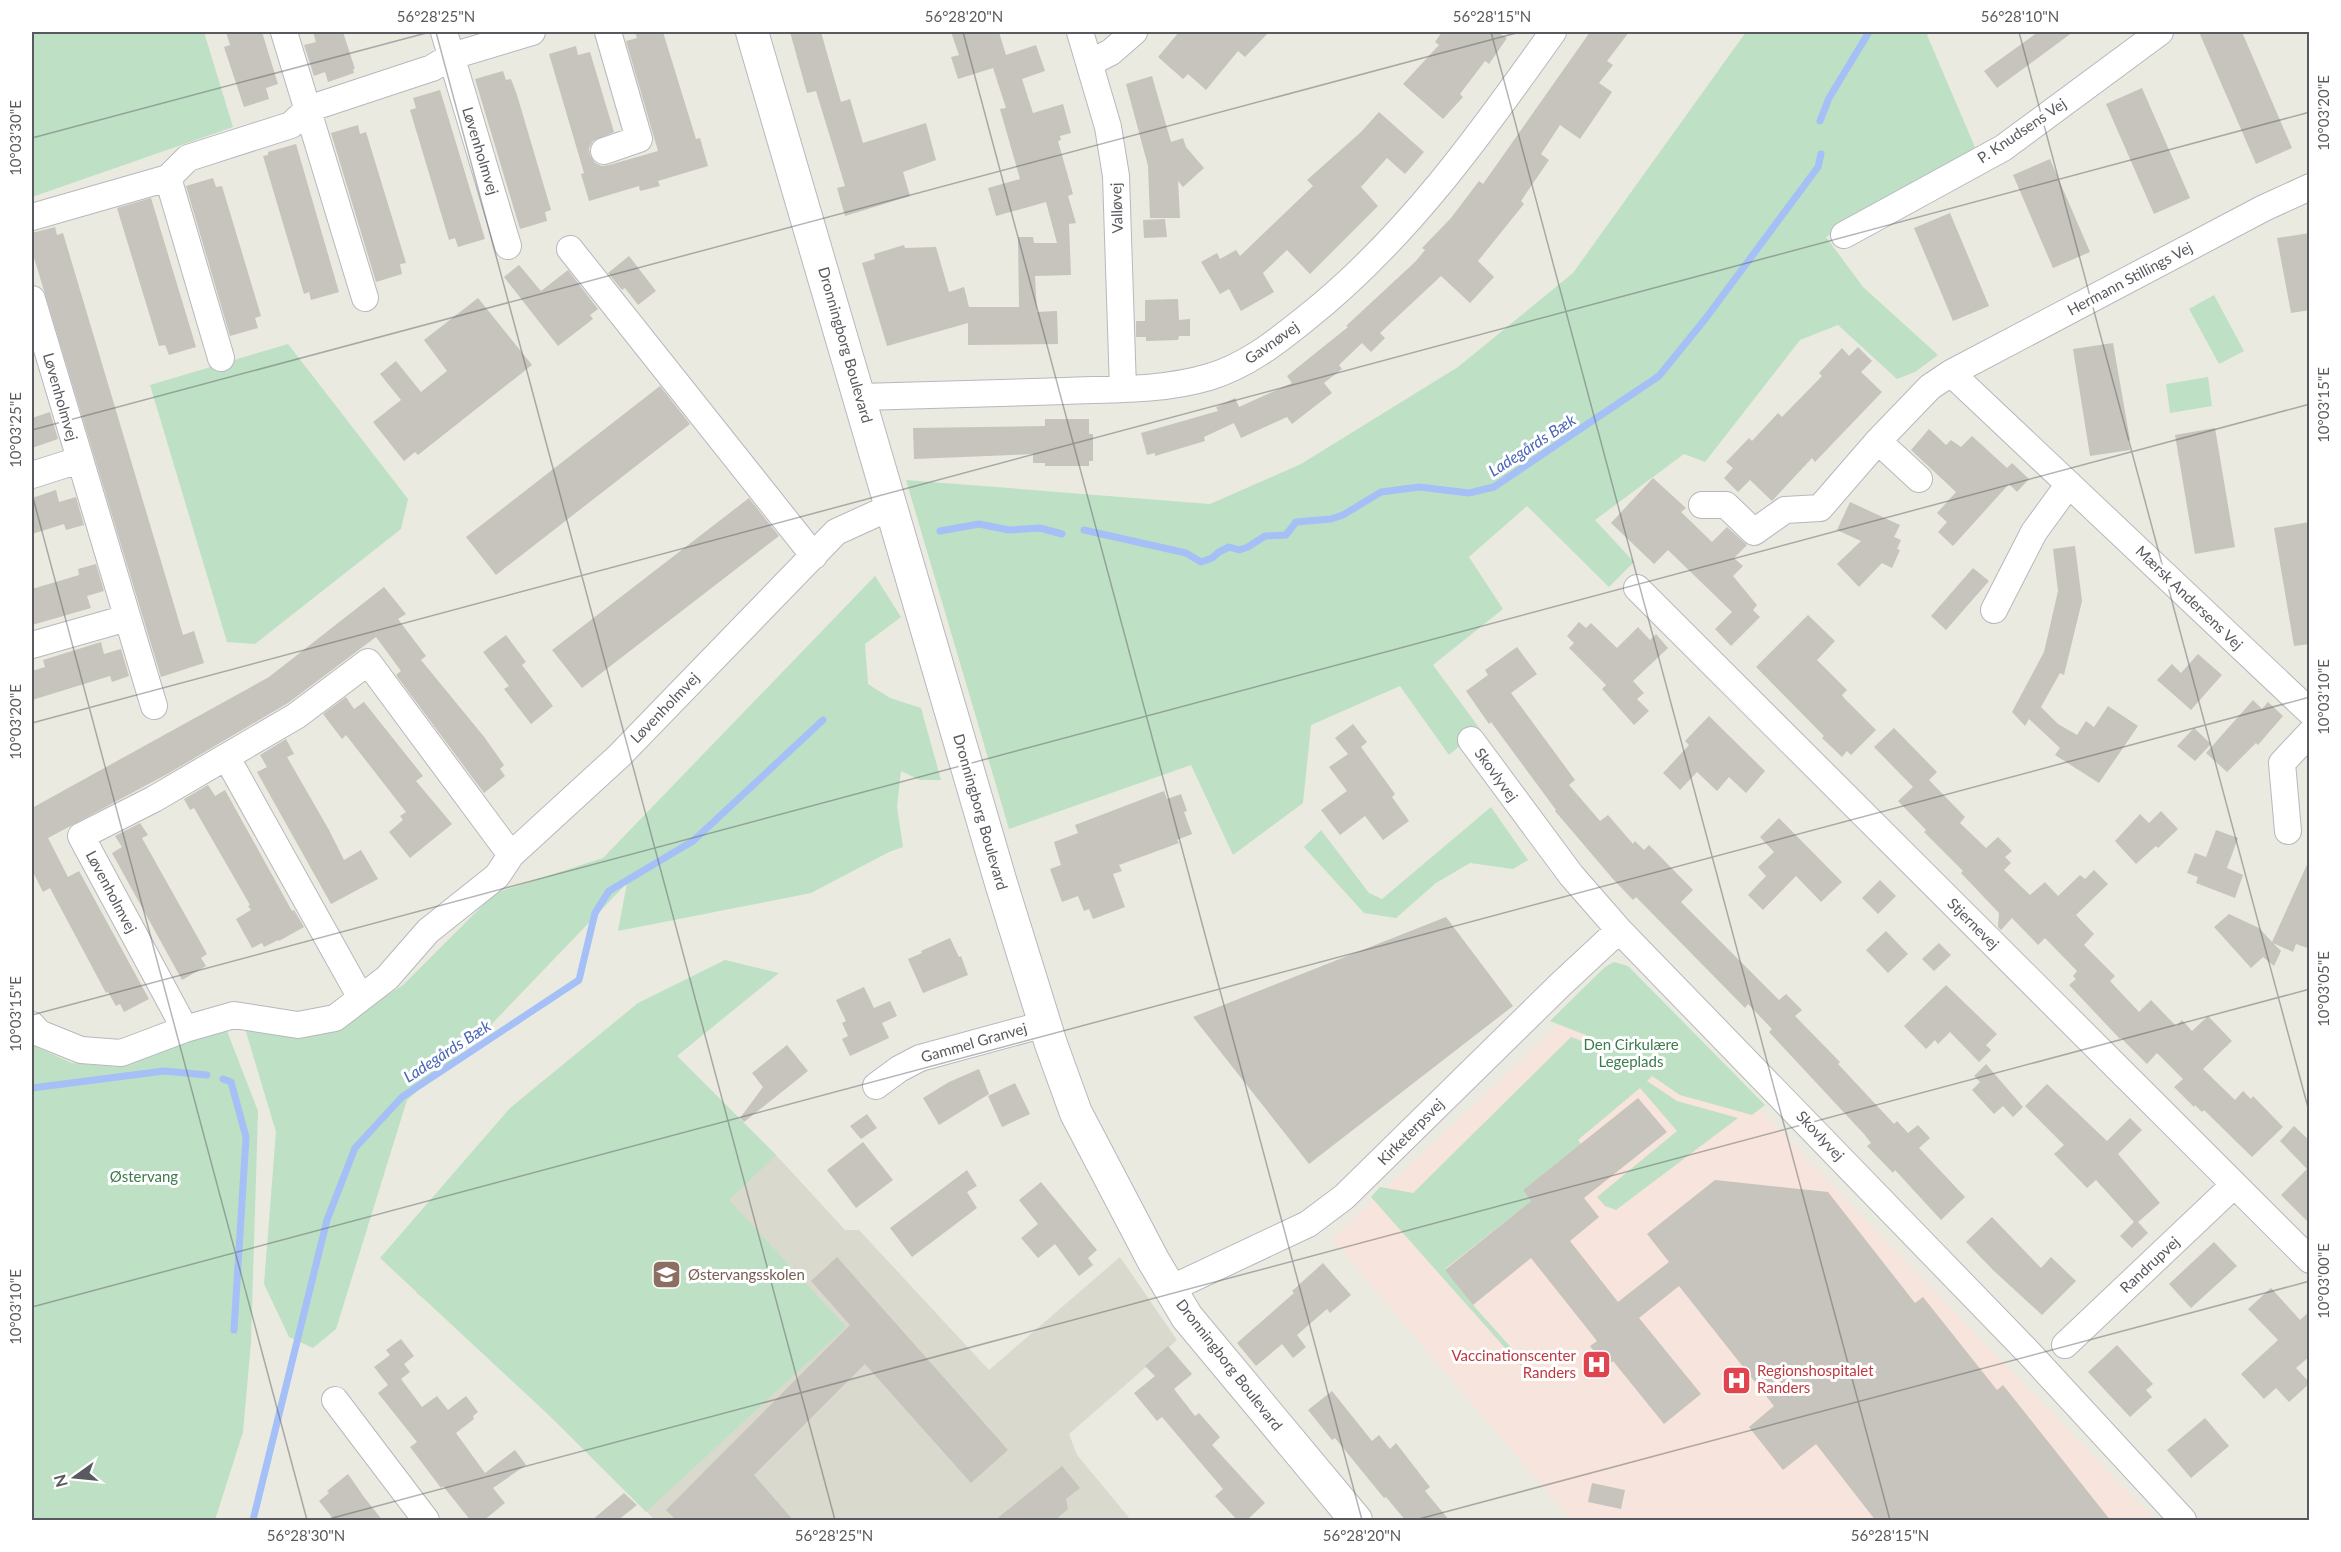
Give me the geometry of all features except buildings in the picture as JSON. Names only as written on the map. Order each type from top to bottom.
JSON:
[{"type":"street","points":[[284,32],[364,298]]},
{"type":"street","name":"Løvenholmvej","points":[[444,32],[508,246]]},
{"type":"street","points":[[32,217],[168,178],[188,158],[291,125],[309,109],[432,68],[452,56],[532,32]]},
{"type":"street","points":[[604,151],[639,139],[608,32]]},
{"type":"street","name":"Dronningborg Boulevard","points":[[752,32],[998,872],[1045,1024],[1076,1113],[1170,1289],[1194,1325],[1356,1521]]},
{"type":"street","name":"Valløvej","points":[[1080,32],[1108,127],[1116,176],[1123,389]]},
{"type":"street","points":[[1090,63],[1111,52],[1134,32]]},
{"type":"street","name":"Gavnøvej","points":[[861,398],[1155,388],[1197,380],[1239,365],[1263,352],[1327,302],[1381,250],[1426,201],[1508,95],[1553,32]]},
{"type":"street","name":"P. Knudsens Vej","points":[[1844,235],[2003,148],[2160,32]]},
{"type":"street","points":[[168,178],[221,358]]},
{"type":"street","name":"Hermann Stillings Vej","points":[[1951,374],[2264,208],[2310,187]]},
{"type":"street","points":[[570,249],[814,556]]},
{"type":"street","name":"Løvenholmvej","points":[[32,299],[154,706]]},
{"type":"street","points":[[1701,505],[1726,505],[1754,532],[1785,510],[1820,508],[1878,441],[1930,387],[1951,374]]},
{"type":"street","name":"Mærsk Andersens Vej","points":[[1951,374],[2308,707]]},
{"type":"street","points":[[1878,441],[1919,479]]},
{"type":"street","name":"Løvenholmvej","points":[[32,475],[79,460]]},
{"type":"street","points":[[1994,610],[2034,532],[2068,484]]},
{"type":"street","name":"Løvenholmvej","points":[[32,1025],[39,1033],[81,1050],[121,1053],[184,1029],[234,1015],[298,1025],[335,1018],[387,978],[428,931],[497,876],[511,855],[619,756],[836,532],[891,507]]},
{"type":"street","name":"Stjernevej","points":[[1637,588],[2310,1260]]},
{"type":"street","points":[[32,645],[127,618]]},
{"type":"street","name":"Løvenholmvej","points":[[184,1029],[81,836],[227,758],[296,716],[368,662],[511,855]]},
{"type":"street","points":[[2288,831],[2282,763],[2310,733]]},
{"type":"street","name":"Skovlyvej","points":[[1471,740],[1571,875],[1619,930],[2029,1353],[2183,1521]]},
{"type":"street","points":[[227,758],[361,998]]},
{"type":"street","name":"Kirketerpsvej","points":[[1170,1289],[1308,1224],[1344,1197],[1619,930]]},
{"type":"street","name":"Gammel Granvej","points":[[876,1086],[899,1069],[920,1058],[1045,1024]]},
{"type":"street","name":"Randrupvej","points":[[2065,1345],[2234,1185]]},
{"type":"street","points":[[334,1401],[426,1521]]},
{"type":"shaded area","name":"Regionshospitalet Randers","points":[[1621,966],[2155,1520],[1571,1520],[1332,1239]]},
{"type":"shaded area","name":"Østervangsskolen","points":[[677,1056],[776,1155],[845,1230],[859,1230],[989,1370],[1120,1257],[1177,1340],[1069,1434],[1077,1455],[1131,1520],[655,1520],[553,1419],[432,1305],[416,1293],[527,1183]]},
{"type":"green space","points":[[32,32],[204,32],[233,127],[32,197]]},
{"type":"green space","points":[[1746,32],[1931,32],[1927,35],[1977,152],[1826,237],[1863,287],[1938,355],[1915,372],[1897,379],[1838,325],[1800,340],[1705,462],[1684,454],[1595,520],[1634,562],[1609,587],[1527,506],[1469,557],[1503,609],[1433,665],[1480,729],[1449,755],[1400,686],[1311,725],[1303,803],[1233,855],[1191,765],[1009,829],[906,480],[1210,504],[1301,464],[1458,367],[1573,273]]},
{"type":"green space","points":[[2214,295],[2244,351],[2219,364],[2189,309]]},
{"type":"green space","points":[[288,344],[408,499],[401,529],[255,644],[227,642],[150,385]]},
{"type":"green space","points":[[2208,377],[2212,406],[2170,413],[2166,384]]},
{"type":"green space","points":[[875,576],[901,617],[865,644],[868,684],[890,698],[921,708],[941,780],[920,780],[901,771],[897,807],[903,847],[811,893],[618,931],[627,883],[484,1032],[407,1100],[336,1329],[313,1348],[289,1337],[264,1284],[276,1132],[244,1025],[331,1031],[403,985],[495,893],[603,858]]},
{"type":"green space","points":[[1491,807],[1528,860],[1513,869],[1470,863],[1436,883],[1396,918],[1364,913],[1304,847],[1321,830],[1369,893],[1382,899]]},
{"type":"green space","points":[[725,960],[779,973],[677,1056],[776,1155],[729,1200],[846,1327],[646,1512],[553,1419],[380,1258],[510,1108],[638,1003]]},
{"type":"green space","name":"Den Cirkulære Legeplads","points":[[1614,962],[1628,966],[1765,1105],[1752,1115],[1680,1095],[1652,1076],[1647,1081],[1677,1101],[1738,1118],[1616,1210],[1605,1206],[1597,1197],[1677,1131],[1640,1088],[1578,1140],[1581,1144],[1523,1190],[1531,1201],[1445,1269],[1473,1305],[1533,1372],[1529,1375],[1371,1197],[1380,1187],[1413,1193],[1571,1037],[1600,1048],[1601,1041],[1550,1021],[1605,967]]},
{"type":"green space","name":"Østervang","points":[[225,1026],[258,1111],[251,1342],[243,1432],[215,1520],[32,1520],[32,1045],[72,1063],[120,1067]]},
{"type":"waterway","name":"Ladegårds Bæk","points":[[1820,121],[1829,98],[1869,32]]},
{"type":"waterway","name":"Ladegårds Bæk","points":[[1084,530],[1186,553],[1201,562],[1229,547],[1239,550],[1265,536],[1286,535],[1296,522],[1331,519],[1343,515],[1381,492],[1419,487],[1469,493],[1494,487],[1659,376],[1706,318],[1818,167],[1821,154]]},
{"type":"waterway","name":"Ladegårds Bæk","points":[[940,531],[979,524],[1009,530],[1040,528],[1062,534]]},
{"type":"waterway","name":"Ladegårds Bæk","points":[[253,1520],[327,1220],[355,1148],[402,1097],[579,980],[595,913],[609,891],[693,841],[823,720]]},
{"type":"waterway","points":[[32,1088],[164,1071],[207,1075]]},
{"type":"waterway","points":[[223,1079],[231,1082],[246,1137],[234,1330]]},
{"type":"place","name":"Østervangsskolen","points":[[667,1275]]},
{"type":"place","name":"Vaccinationscenter Randers","points":[[1597,1365]]},
{"type":"place","name":"Regionshospitalet Randers","points":[[1736,1380]]}]
